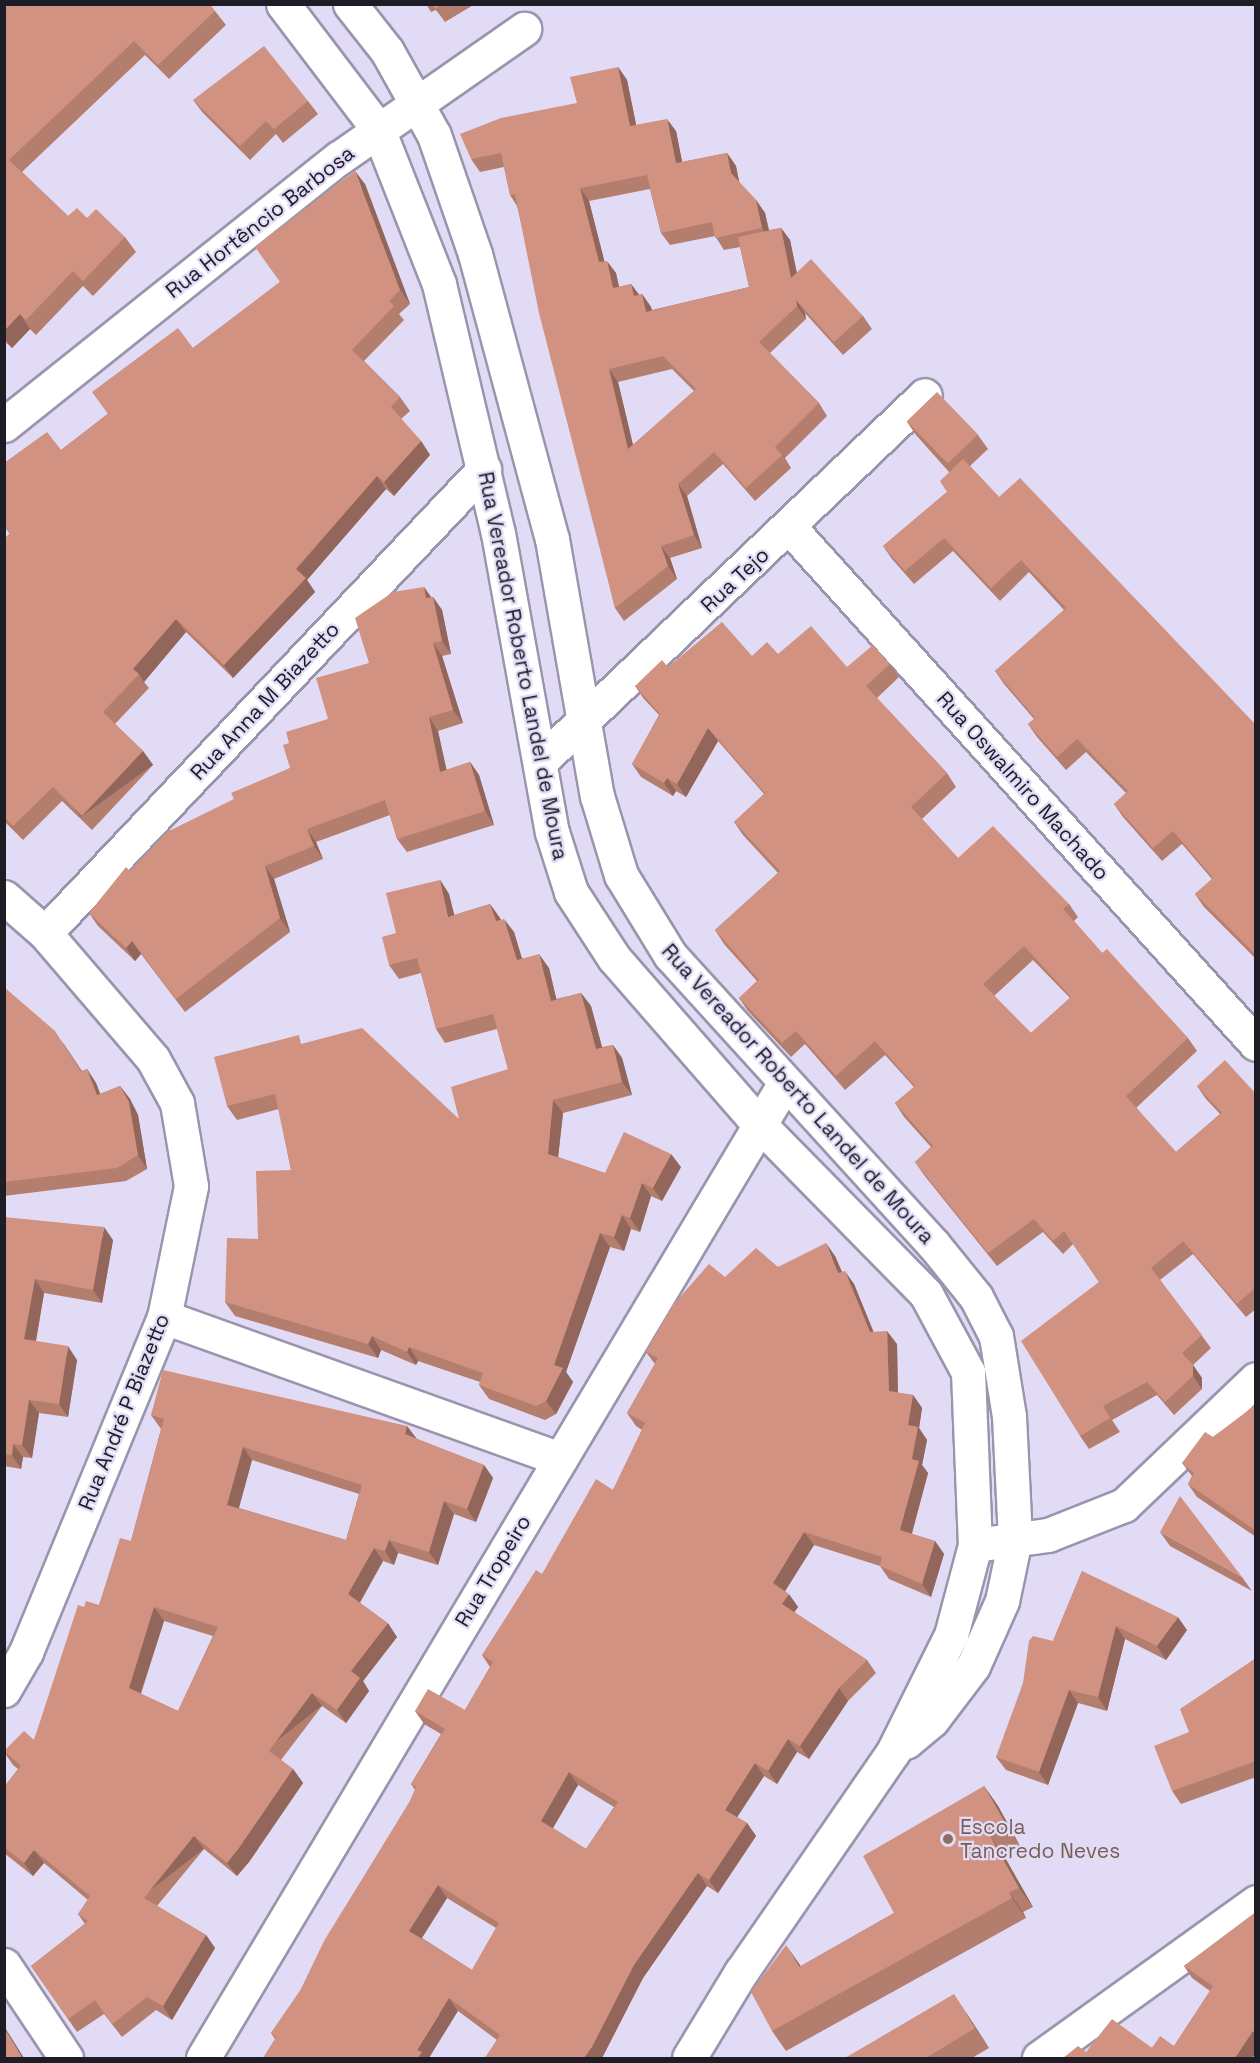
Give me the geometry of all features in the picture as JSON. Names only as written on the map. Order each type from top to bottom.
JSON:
[{"type":"street","name":"Rua Vereador Roberto Landel de Moura","points":[[283,4],[378,129],[439,284],[484,469],[541,761],[552,832],[571,892],[614,958],[759,1124],[927,1294],[968,1372],[975,1545],[951,1635],[893,1752],[741,1972],[689,2058]]},
{"type":"street","name":"Rua Vereador Roberto Landel de Moura","points":[[350,4],[387,51],[434,135],[475,254],[534,466],[585,720],[597,796],[621,875],[670,955],[784,1084],[934,1245],[986,1317],[996,1336],[1008,1405],[1015,1539],[1002,1601],[973,1666],[932,1720],[893,1752]]},
{"type":"street","name":"Rua Hortêncio Barbosa","points":[[4,425],[378,129],[524,28]]},
{"type":"street","name":"Rua Tejo","points":[[541,761],[790,528],[925,395]]},
{"type":"street","name":"Rua Anna M Biazetto","points":[[45,933],[484,469]]},
{"type":"street","name":"Rua Oswalmiro Machado","points":[[790,528],[1256,1044]]},
{"type":"street","name":"Rua André P Biazetto","points":[[4,897],[45,933],[153,1059],[177,1103],[191,1186],[164,1317],[26,1652],[4,1690]]},
{"type":"street","name":"Rua Tropeiro","points":[[203,2058],[784,1084]]},
{"type":"street","points":[[164,1317],[560,1459]]},
{"type":"street","points":[[975,1545],[1048,1535],[1124,1505],[1256,1379]]},
{"type":"street","points":[[1039,2058],[1256,1902]]},
{"type":"street","points":[[4,1965],[66,2058]]},
{"type":"building","points":[[4,4],[210,4],[215,11],[158,65],[134,41],[9,160],[68,216],[77,208],[87,218],[96,209],[125,237],[83,281],[73,271],[26,320],[20,314],[4,331]]},
{"type":"building","points":[[264,46],[308,101],[274,129],[266,121],[240,146],[193,100]]},
{"type":"building","points":[[618,67],[630,126],[667,119],[676,163],[727,153],[731,173],[756,200],[762,228],[715,238],[712,222],[661,233],[647,175],[580,188],[599,262],[607,261],[613,288],[631,284],[634,296],[642,294],[646,312],[749,287],[738,237],[781,228],[791,278],[811,259],[863,316],[834,342],[796,300],[797,306],[759,342],[819,403],[775,447],[782,455],[746,488],[714,452],[678,484],[694,535],[661,546],[668,566],[615,608],[539,313],[515,194],[510,195],[501,153],[471,159],[460,134],[501,118],[577,103],[570,77]],"holes":[[[663,356],[696,389],[628,449],[609,369]]]},
{"type":"building","points":[[355,171],[400,290],[389,301],[394,306],[352,350],[400,397],[391,407],[421,441],[384,482],[377,476],[296,569],[306,578],[224,665],[176,619],[133,669],[139,674],[103,712],[143,751],[82,816],[53,787],[13,826],[4,817],[4,539],[10,533],[4,525],[4,463],[47,432],[61,450],[108,414],[92,392],[178,328],[193,348],[280,282],[255,247]]},
{"type":"building","points":[[937,392],[978,434],[948,464],[907,421]]},
{"type":"building","points":[[963,459],[999,497],[1020,478],[1256,725],[1256,955],[1195,894],[1213,878],[1173,831],[1153,848],[1114,804],[1128,791],[1077,739],[1057,757],[1028,724],[1035,718],[995,671],[1066,608],[1021,560],[991,588],[944,538],[905,571],[883,546],[947,492],[940,481]]},
{"type":"building","points":[[424,587],[426,598],[433,597],[442,641],[433,643],[453,710],[429,717],[440,772],[470,762],[485,811],[397,839],[385,800],[307,829],[314,846],[265,866],[280,918],[176,999],[132,941],[126,948],[89,913],[126,867],[130,871],[167,832],[234,799],[231,793],[290,768],[283,745],[289,743],[286,732],[328,719],[316,678],[369,663],[355,618],[393,592]]},
{"type":"building","points":[[722,622],[752,656],[767,642],[778,654],[811,626],[847,667],[873,645],[890,664],[866,686],[947,773],[911,807],[958,858],[993,826],[1069,904],[1063,909],[1102,953],[1107,949],[1188,1038],[1126,1096],[1176,1152],[1222,1113],[1197,1086],[1225,1060],[1256,1094],[1256,1287],[1237,1304],[1183,1241],[1151,1268],[1202,1335],[1182,1353],[1193,1365],[1193,1376],[1165,1402],[1147,1382],[1103,1406],[1110,1418],[1080,1436],[1021,1341],[1099,1282],[1064,1231],[1053,1241],[1034,1219],[988,1253],[915,1162],[933,1146],[895,1103],[915,1086],[875,1041],[836,1076],[796,1031],[782,1043],[739,998],[759,980],[715,930],[780,871],[734,822],[765,793],[708,728],[677,784],[667,778],[664,783],[632,764],[660,714],[635,686],[662,660],[668,667]],"holes":[[[1024,946],[1071,997],[1031,1033],[983,984]]]},
{"type":"building","points":[[440,880],[448,917],[490,904],[496,921],[504,919],[517,960],[539,954],[551,1001],[581,993],[596,1049],[613,1045],[622,1082],[553,1100],[548,1154],[605,1173],[624,1132],[671,1154],[653,1188],[642,1183],[630,1218],[622,1215],[614,1237],[600,1233],[554,1365],[563,1368],[546,1401],[536,1406],[479,1385],[483,1373],[409,1347],[407,1352],[372,1336],[368,1344],[225,1302],[227,1238],[258,1239],[256,1171],[291,1170],[275,1094],[227,1106],[214,1057],[299,1035],[301,1044],[362,1028],[459,1119],[451,1087],[508,1069],[493,1014],[436,1029],[417,958],[389,965],[382,937],[396,933],[386,893]]},
{"type":"building","points":[[4,987],[55,1031],[81,1072],[87,1069],[97,1095],[120,1086],[129,1102],[138,1155],[117,1168],[4,1182]]},
{"type":"building","points":[[4,1217],[104,1227],[93,1290],[35,1279],[24,1339],[68,1346],[59,1404],[29,1400],[22,1445],[13,1444],[12,1455],[4,1454]]},
{"type":"building","points":[[826,1243],[838,1273],[845,1271],[870,1332],[887,1331],[889,1391],[913,1395],[908,1425],[918,1427],[912,1459],[919,1461],[900,1530],[935,1541],[922,1584],[880,1566],[882,1557],[804,1532],[773,1583],[789,1594],[782,1604],[867,1660],[839,1688],[800,1746],[788,1739],[768,1771],[755,1763],[725,1810],[747,1823],[709,1880],[698,1873],[681,1897],[634,1965],[592,2047],[584,2058],[485,2058],[500,2035],[449,1998],[417,2050],[422,2052],[418,2058],[263,2058],[276,2037],[271,2033],[300,1991],[324,1941],[410,1801],[416,1787],[411,1784],[445,1729],[415,1711],[428,1689],[465,1710],[493,1662],[482,1655],[536,1570],[542,1574],[596,1479],[613,1490],[645,1423],[627,1413],[658,1358],[646,1352],[673,1305],[709,1264],[725,1277],[756,1248],[778,1267]],"holes":[[[569,1772],[618,1802],[586,1849],[541,1821]],[[438,1885],[499,1923],[472,1970],[409,1931]]]},
{"type":"building","points":[[163,1370],[407,1426],[405,1434],[484,1465],[467,1509],[444,1501],[429,1552],[389,1540],[385,1551],[374,1548],[348,1594],[388,1623],[351,1671],[360,1678],[337,1710],[312,1693],[269,1751],[293,1769],[227,1863],[194,1836],[144,1898],[206,1935],[163,2006],[147,1997],[112,2024],[95,2000],[68,2019],[31,1966],[88,1921],[78,1914],[90,1896],[34,1850],[24,1863],[4,1847],[4,1787],[21,1766],[4,1751],[24,1731],[34,1740],[78,1605],[84,1607],[86,1601],[99,1605],[120,1538],[131,1541],[164,1419],[151,1415]],"holes":[[[243,1447],[362,1485],[346,1540],[227,1505]],[[154,1607],[218,1627],[178,1711],[129,1688]]]},
{"type":"building","points":[[1254,1406],[1256,1407],[1256,1531],[1188,1484],[1194,1473],[1182,1463],[1205,1432],[1213,1437]]},
{"type":"building","points":[[1180,1496],[1242,1577],[1160,1532]]},
{"type":"building","points":[[1082,1571],[1178,1617],[1157,1646],[1116,1626],[1098,1697],[1069,1690],[1039,1772],[996,1757],[1023,1683],[1029,1641],[1033,1636],[1053,1641]]},
{"type":"building","points":[[1256,1658],[1256,1761],[1172,1791],[1154,1746],[1189,1732],[1180,1709]]},
{"type":"building","points":[[984,1786],[1007,1826],[990,1836],[1019,1888],[1009,1892],[1012,1898],[772,2031],[751,1992],[786,1945],[799,1967],[894,1913],[863,1856]]},
{"type":"building","points":[[1256,1912],[1256,2033],[1253,2031],[1235,2058],[1063,2058],[1078,2046],[1086,2052],[1112,2019],[1152,2048],[1160,2036],[1174,2046],[1213,1986],[1184,1966]]},
{"type":"building","points":[[954,1994],[975,2028],[926,2058],[845,2058]]},
{"type":"building","points":[[4,2028],[22,2058],[4,2058]]},
{"type":"place","name":"Escola Tancredo Neves","points":[[948,1839]]}]
